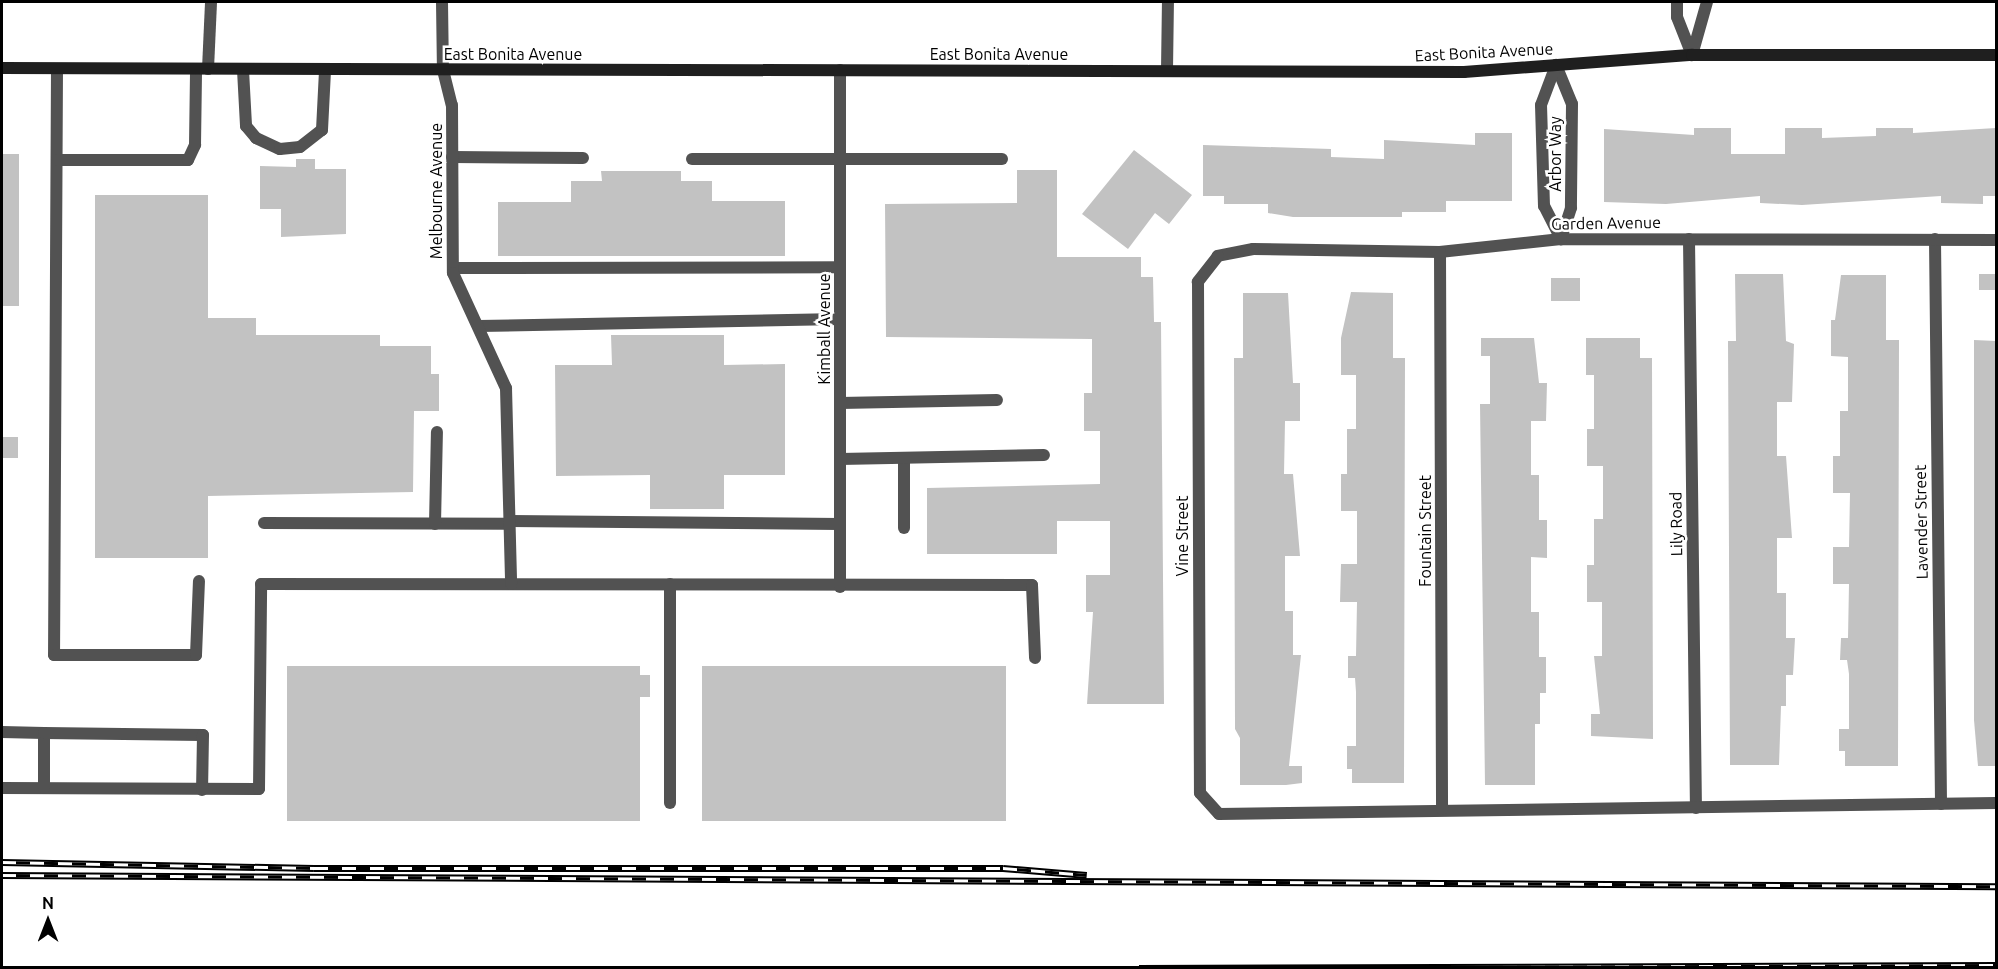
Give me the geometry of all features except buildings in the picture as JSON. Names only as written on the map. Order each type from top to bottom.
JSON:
[{"type":"main road","name":"East Bonita Avenue","points":[[2,68],[1464,72],[1692,55],[1996,55]]},
{"type":"street","points":[[57,160],[188,160],[195,145],[211,2]]},
{"type":"street","name":"Melbourne Avenue","points":[[442,2],[443,70],[452,105],[453,268],[506,388],[511,584]]},
{"type":"street","points":[[1167,70],[1168,2]]},
{"type":"street","points":[[1677,2],[1677,17],[1692,55]]},
{"type":"street","points":[[1692,55],[1707,2]]},
{"type":"street","name":"Arbor Way","points":[[1557,65],[1572,104],[1571,208],[1561,239]]},
{"type":"street","name":"Arbor Way","points":[[1557,65],[1541,116],[1544,206],[1561,239]]},
{"type":"street","points":[[57,69],[54,655],[196,655],[199,581]]},
{"type":"street","points":[[243,70],[246,126],[256,138],[280,149],[300,147],[322,130],[325,70]]},
{"type":"street","name":"Kimball Avenue","points":[[840,70],[840,587]]},
{"type":"street","points":[[452,157],[583,158]]},
{"type":"street","points":[[692,159],[1002,159]]},
{"type":"street","name":"Garden Avenue","points":[[1218,256],[1253,249],[1440,252],[1561,239],[1996,240]]},
{"type":"street","name":"Lily Road","points":[[1689,239],[1696,808]]},
{"type":"street","name":"Lavender Street","points":[[1935,239],[1941,804]]},
{"type":"street","name":"Fountain Street","points":[[1440,252],[1442,809]]},
{"type":"street","name":"Vine Street","points":[[1218,256],[1198,282],[1200,793],[1219,814],[1442,809]]},
{"type":"street","points":[[453,268],[840,267]]},
{"type":"street","points":[[479,327],[840,319]]},
{"type":"street","points":[[840,403],[997,400]]},
{"type":"street","points":[[435,524],[437,432]]},
{"type":"street","points":[[840,459],[1044,455]]},
{"type":"street","points":[[904,458],[904,528]]},
{"type":"street","points":[[264,523],[840,524]]},
{"type":"street","points":[[2,788],[259,789],[261,584],[670,584],[840,587],[1032,585],[1035,658]]},
{"type":"street","points":[[670,584],[670,803]]},
{"type":"street","points":[[2,732],[203,735],[202,790]]},
{"type":"street","points":[[44,733],[44,788]]},
{"type":"street","points":[[1442,809],[1996,803]]},
{"type":"railway","points":[[2,862],[314,868],[1003,868],[1087,875]]},
{"type":"railway","points":[[2,875],[1996,886]]},
{"type":"railway","points":[[1139,968],[1996,965]]}]
